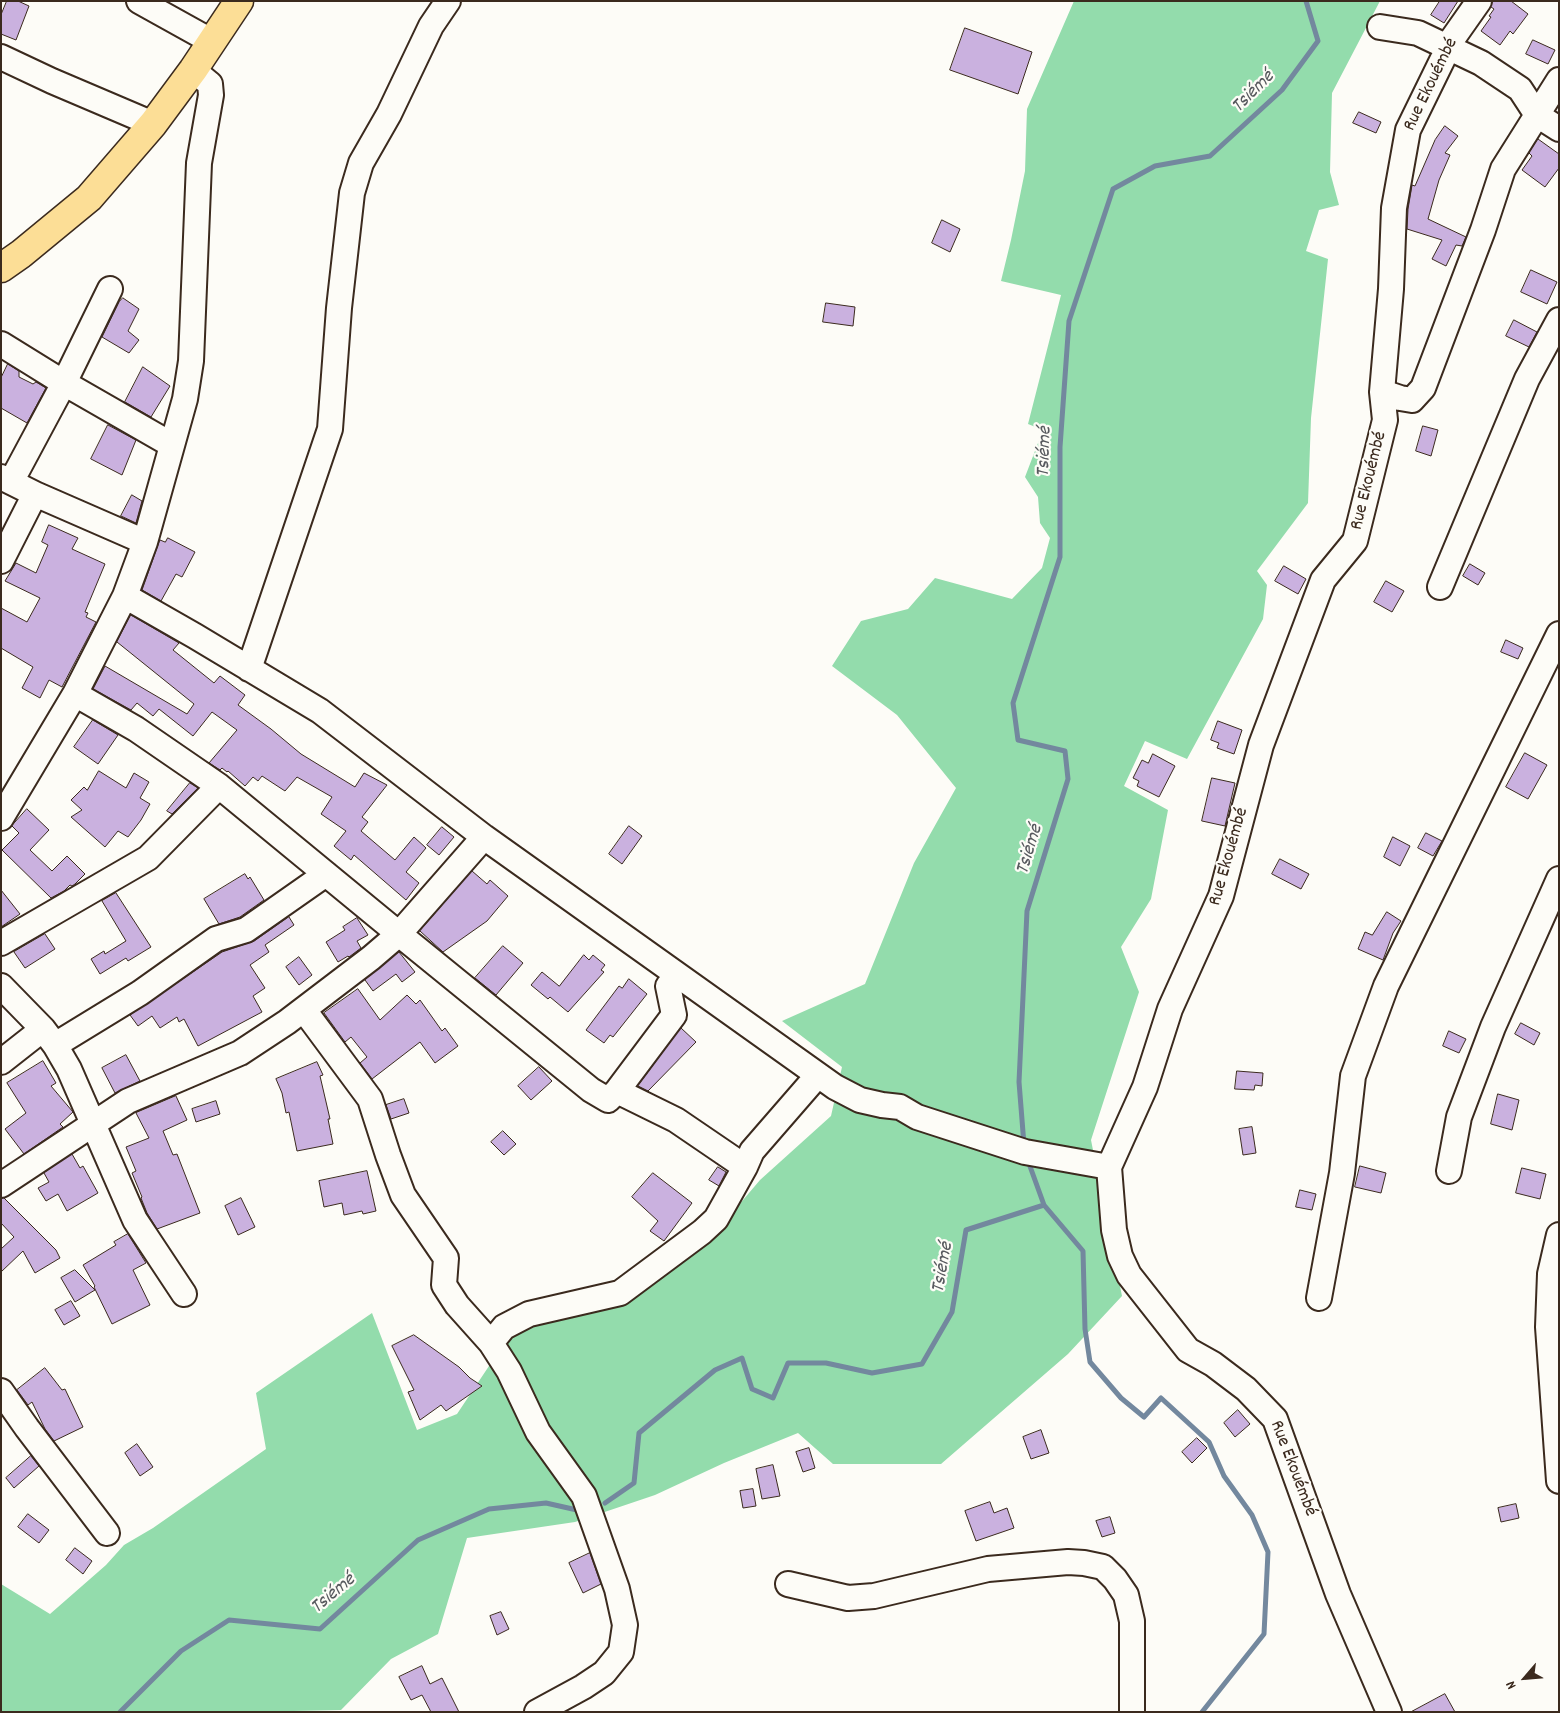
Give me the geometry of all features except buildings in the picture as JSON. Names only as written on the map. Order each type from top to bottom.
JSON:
[{"type":"main road","points":[[1,268],[89,198],[152,124],[193,70],[239,1]]},
{"type":"street","points":[[139,1],[211,41]]},
{"type":"street","points":[[249,668],[330,429],[339,308],[352,193],[361,163],[389,114],[431,26],[448,1]]},
{"type":"street","name":"Rue Ekouémbé","points":[[1389,1712],[1338,1594],[1275,1419],[1246,1389],[1213,1364],[1188,1350],[1129,1276],[1120,1256],[1114,1230],[1109,1167],[1145,1087],[1170,1009],[1221,896],[1261,745],[1323,580],[1355,541],[1385,420],[1382,392],[1391,289],[1394,208],[1408,130],[1453,38],[1479,1]]},
{"type":"street","points":[[1380,26],[1418,33],[1481,63],[1520,89],[1537,115],[1559,129]]},
{"type":"street","points":[[1,57],[152,124]]},
{"type":"street","points":[[1,818],[75,694],[125,596],[146,542],[185,399],[191,361],[199,163],[211,95],[210,84],[193,70]]},
{"type":"street","points":[[1382,392],[1412,400],[1423,388],[1483,230],[1503,169],[1559,80]]},
{"type":"street","points":[[110,289],[64,383],[6,479],[35,494],[146,542]]},
{"type":"street","points":[[1440,587],[1528,379],[1559,320]]},
{"type":"street","points":[[1,344],[64,383],[172,445]]},
{"type":"street","points":[[1,561],[35,494]]},
{"type":"street","points":[[125,596],[320,711],[484,837],[835,1087],[860,1100],[882,1105],[900,1106],[917,1117],[1025,1152],[1109,1167]]},
{"type":"street","points":[[1319,1298],[1342,1173],[1351,1086],[1356,1067],[1386,986],[1559,634]]},
{"type":"street","points":[[75,694],[136,729],[219,786],[591,1090],[608,1100],[617,1091],[674,1015],[668,986],[677,975]]},
{"type":"street","points":[[1,943],[148,858],[219,786]]},
{"type":"street","points":[[1,1185],[128,1101],[240,1053],[304,1010],[371,958],[398,934],[484,837]]},
{"type":"street","points":[[1,1062],[140,992],[216,939],[246,930],[326,874]]},
{"type":"street","points":[[1449,1171],[1454,1137],[1462,1108],[1497,1018],[1559,879]]},
{"type":"street","points":[[1,986],[49,1037],[69,1069],[94,1122],[135,1220],[184,1294]]},
{"type":"street","points":[[304,1010],[370,1099],[388,1155],[404,1195],[446,1258],[444,1285],[457,1306],[491,1343],[509,1371],[538,1432],[584,1496],[591,1520],[617,1588],[625,1626],[621,1652],[604,1673],[583,1687],[537,1712]]},
{"type":"street","points":[[491,1343],[504,1327],[529,1314],[620,1292],[702,1232],[716,1219],[752,1151],[818,1075]]},
{"type":"street","points":[[617,1091],[676,1120],[745,1167]]},
{"type":"street","points":[[1559,1236],[1550,1274],[1548,1327],[1559,1481]]},
{"type":"street","points":[[1,1391],[107,1532]]},
{"type":"street","points":[[788,1584],[848,1598],[874,1596],[988,1568],[1068,1562],[1103,1567],[1115,1579],[1126,1595],[1132,1622],[1132,1712]]},
{"type":"green space","points":[[1074,1],[1380,1],[1332,93],[1330,172],[1339,205],[1319,210],[1306,251],[1328,259],[1311,418],[1308,503],[1257,571],[1267,585],[1263,619],[1187,759],[1145,741],[1124,786],[1168,810],[1151,899],[1121,947],[1139,992],[1091,1140],[1122,1296],[1068,1354],[941,1464],[833,1464],[798,1433],[724,1463],[655,1495],[575,1522],[467,1538],[438,1634],[391,1659],[341,1710],[1,1712],[1,1584],[50,1614],[106,1565],[124,1545],[153,1528],[266,1449],[256,1393],[372,1313],[417,1430],[457,1414],[515,1327],[619,1304],[721,1226],[760,1180],[831,1116],[842,1067],[782,1021],[865,984],[914,863],[956,788],[897,715],[832,666],[861,621],[908,609],[935,578],[1012,599],[1042,568],[1050,538],[1040,523],[1038,497],[1025,477],[1043,430],[1028,424],[1061,295],[1001,281],[1025,171],[1027,109]]},
{"type":"waterway","name":"Tsiémé","points":[[1024,1145],[1019,1082],[1027,911],[1068,779],[1065,751],[1018,740],[1013,703],[1060,557],[1060,447],[1069,321],[1113,189],[1155,166],[1210,156],[1282,90],[1318,41],[1306,1]]},
{"type":"waterway","name":"Tsiémé","points":[[605,1503],[634,1483],[639,1433],[715,1370],[742,1358],[752,1389],[773,1398],[788,1363],[826,1363],[872,1373],[922,1364],[952,1312],[966,1230],[1044,1205],[1027,1158]]},
{"type":"waterway","points":[[1044,1205],[1083,1251],[1085,1329],[1090,1362],[1121,1398],[1144,1417],[1161,1398],[1209,1442],[1224,1476],[1252,1515],[1268,1552],[1264,1634],[1202,1712]]},
{"type":"waterway","name":"Tsiémé","points":[[120,1712],[181,1651],[229,1620],[320,1629],[418,1540],[489,1509],[546,1503],[577,1510]]}]
